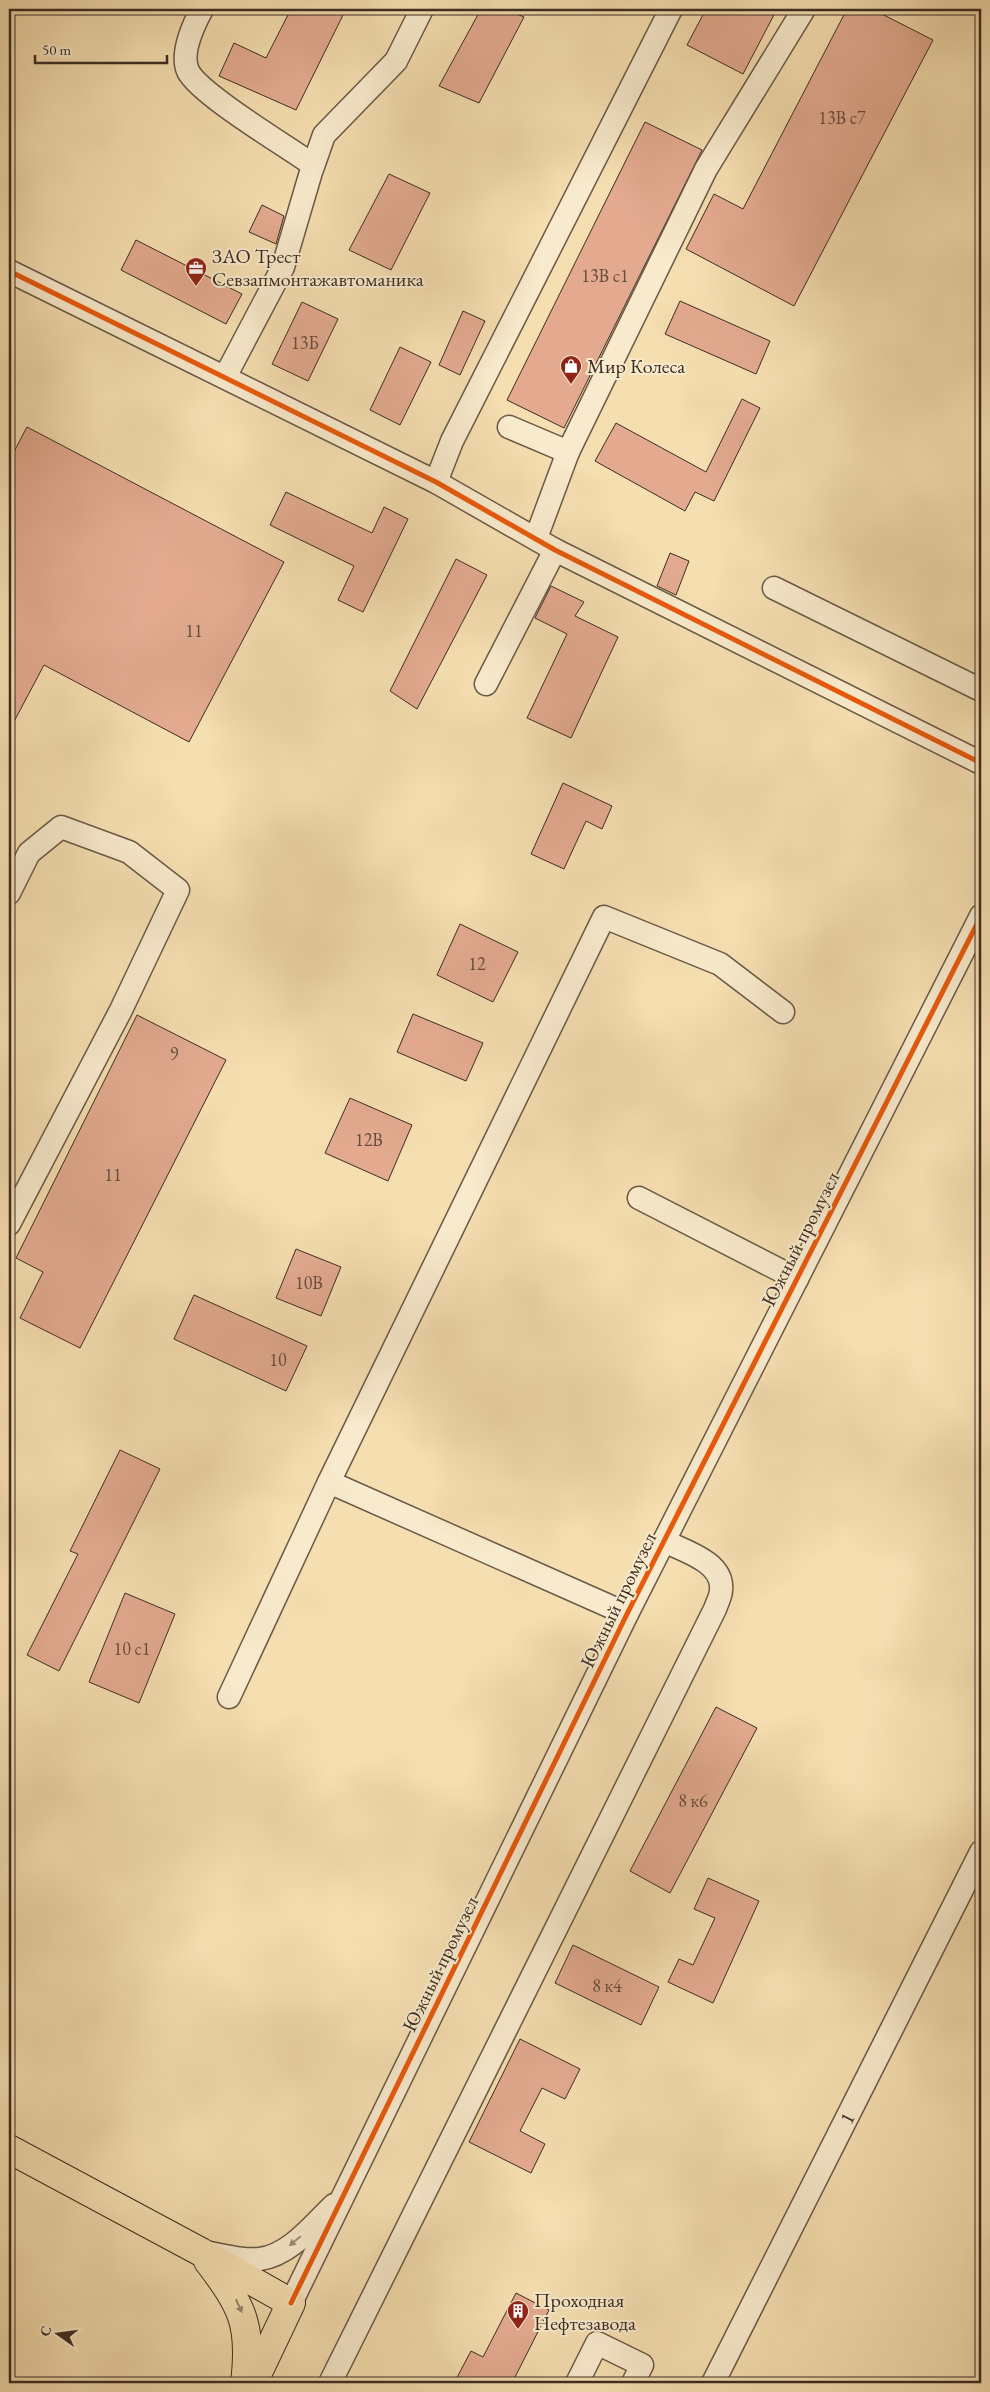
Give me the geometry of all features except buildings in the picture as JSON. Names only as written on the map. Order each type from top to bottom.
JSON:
[{"type":"main road","points":[[9,2149],[292,2303]]},
{"type":"main road","points":[[201,2252],[238,2302],[245,2321],[248,2340],[245,2383]]},
{"type":"main road","name":"Южный промузел","points":[[254,2383],[292,2303]]},
{"type":"street","points":[[202,9],[187,45],[188,70],[210,95],[313,165]]},
{"type":"street","points":[[225,377],[284,267],[313,165],[324,135],[396,62],[422,9]]},
{"type":"street","points":[[436,482],[452,441],[670,9]]},
{"type":"street","points":[[486,684],[546,544],[568,452],[706,169],[804,9]]},
{"type":"street","points":[[9,271],[436,482],[546,544],[981,763]]},
{"type":"street","points":[[509,427],[568,452]]},
{"type":"street","points":[[774,588],[981,690]]},
{"type":"street","points":[[9,894],[29,853],[61,827],[129,852],[178,890],[121,1010],[9,1224]]},
{"type":"street","name":"Южный промузел","points":[[292,2303],[627,1614],[981,916]]},
{"type":"street","points":[[229,1697],[330,1482],[604,918],[720,964],[783,1012]]},
{"type":"street","points":[[639,1198],[797,1279]]},
{"type":"street","points":[[330,1482],[627,1614]]},
{"type":"street","points":[[330,2383],[715,1609],[721,1590],[720,1577],[713,1567],[664,1541]]},
{"type":"street","name":"1","points":[[713,2383],[981,1852]]},
{"type":"street","points":[[201,2252],[243,2259],[261,2259],[275,2255],[292,2245],[344,2196]]},
{"type":"street","points":[[577,2383],[597,2343],[642,2365],[633,2383]]},
{"type":"cycle path","points":[[9,271],[436,482],[555,550],[981,763]]},
{"type":"cycle path","points":[[291,2303],[627,1614],[981,916]]},
{"type":"place","name":"ЗАО Трест Севзапмонтажавтоманика","points":[[196,287]]},
{"type":"place","name":"Мир Колеса","points":[[571,385]]},
{"type":"place","name":"Проходная Нефтезавода","points":[[518,2330]]}]
